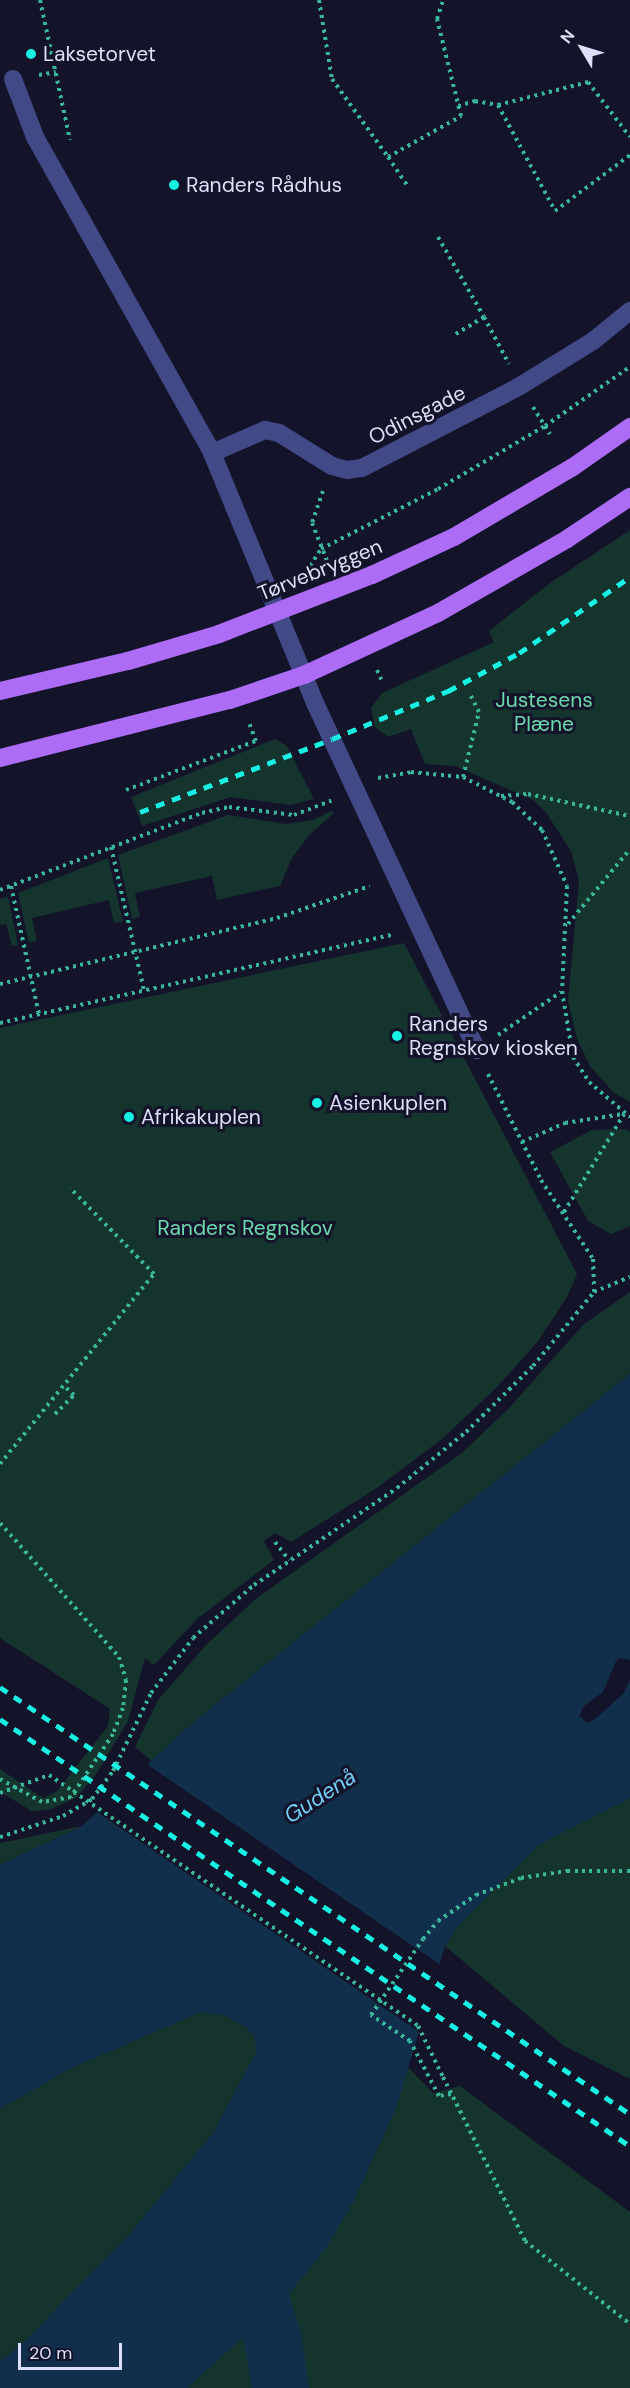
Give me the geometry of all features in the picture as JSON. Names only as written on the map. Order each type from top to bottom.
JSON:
[{"type":"main road","name":"Tørvebryggen","points":[[0,691],[128,661],[279,612],[339,588],[454,537],[573,467],[630,427]]},
{"type":"main road","points":[[0,758],[240,696],[304,675],[438,613],[558,545],[630,497]]},
{"type":"street","points":[[14,79],[35,137],[212,453],[304,675],[395,877],[477,1050]]},
{"type":"street","name":"Odinsgade","points":[[212,453],[265,430],[279,433],[332,466],[347,470],[362,468],[520,386],[593,341],[630,311]]},
{"type":"path","points":[[40,0],[56,72]]},
{"type":"path","points":[[319,0],[332,79],[409,188]]},
{"type":"path","points":[[388,157],[461,116],[437,20],[443,0]]},
{"type":"path","points":[[458,106],[475,101],[498,105],[588,82],[630,137]]},
{"type":"path","points":[[498,105],[555,211],[630,155]]},
{"type":"path","points":[[438,237],[520,386]]},
{"type":"path","points":[[456,333],[484,317]]},
{"type":"path","points":[[303,576],[321,549],[438,489],[546,426],[630,367]]},
{"type":"path","points":[[332,466],[312,523],[339,588]]},
{"type":"path","points":[[463,777],[479,712],[470,694]]},
{"type":"path","points":[[126,790],[256,741],[240,696]]},
{"type":"path","points":[[0,890],[111,847],[229,807],[294,815],[310,812],[355,787],[384,776],[411,772],[463,777],[501,796],[542,830],[567,886],[568,924],[562,991],[573,1057],[589,1083],[630,1118]]},
{"type":"path","points":[[501,796],[528,794],[630,816]]},
{"type":"path","points":[[111,847],[144,990]]},
{"type":"path","points":[[568,924],[630,849]]},
{"type":"path","points":[[0,984],[277,918],[395,877]]},
{"type":"path","points":[[11,886],[39,1014]]},
{"type":"path","points":[[0,1023],[420,928]]},
{"type":"path","points":[[562,991],[477,1050],[522,1142],[593,1259],[594,1292]]},
{"type":"path","points":[[522,1142],[565,1123],[624,1114]]},
{"type":"path","points":[[564,1212],[624,1114]]},
{"type":"path","points":[[0,1464],[154,1274],[70,1188]]},
{"type":"path","points":[[0,1837],[63,1816],[92,1798],[113,1771],[169,1665],[193,1638],[289,1560],[397,1488],[466,1432],[533,1366],[594,1292],[630,1277]]},
{"type":"path","points":[[55,1414],[74,1395],[64,1386]]},
{"type":"path","points":[[0,1523],[119,1657],[126,1680],[123,1708],[114,1734],[70,1797],[49,1803],[27,1797],[0,1779]]},
{"type":"path","points":[[275,1542],[289,1560]]},
{"type":"path","points":[[0,1793],[49,1775],[418,2026],[525,2241],[630,2324]]},
{"type":"path","points":[[451,2094],[439,2096],[410,2041],[371,2015],[438,1921],[477,1895],[521,1878],[567,1871],[630,1871]]},
{"type":"green space","name":"Justesens Plæne","points":[[630,530],[630,1102],[613,1092],[590,1066],[577,1039],[568,1001],[579,881],[571,851],[545,811],[533,800],[455,766],[425,764],[411,729],[388,737],[375,727],[371,708],[382,693],[494,642],[489,631],[550,583]]},
{"type":"green space","points":[[275,739],[287,746],[314,799],[290,805],[231,797],[142,826],[131,797]]},
{"type":"green space","points":[[331,811],[334,813],[309,835],[292,858],[280,886],[217,900],[212,876],[135,893],[140,917],[132,919],[118,855],[228,815],[286,824],[313,820]]},
{"type":"green space","points":[[108,858],[123,922],[114,923],[109,900],[32,918],[37,941],[29,943],[18,893]]},
{"type":"green space","points":[[8,896],[18,945],[12,946],[6,924],[0,925],[0,899]]},
{"type":"green space","name":"Randers Regnskov","points":[[404,943],[577,1274],[567,1297],[538,1341],[497,1387],[442,1439],[374,1490],[291,1542],[275,1533],[264,1541],[274,1560],[197,1619],[154,1665],[145,1658],[128,1721],[95,1776],[76,1798],[49,1810],[32,1811],[0,1792],[0,1769],[43,1798],[57,1791],[108,1726],[110,1709],[0,1638],[0,1028]]},
{"type":"green space","points":[[625,1129],[630,1132],[630,1226],[611,1234],[588,1221],[550,1152],[592,1130]]},
{"type":"green space","points":[[630,1292],[630,1374],[191,1724],[152,1761],[135,1747],[158,1700],[206,1645],[258,1597],[463,1452],[509,1408],[584,1324]]},
{"type":"green space","points":[[630,1798],[630,2079],[564,2046],[445,1946],[457,1927],[538,1845]]},
{"type":"green space","points":[[82,1826],[0,1865],[0,1843]]},
{"type":"green space","points":[[201,2012],[224,2015],[246,2027],[254,2036],[257,2051],[213,2133],[128,2236],[25,2341],[0,2361],[0,2109],[71,2068]]},
{"type":"green space","points":[[407,2066],[433,2093],[460,2086],[630,2212],[630,2388],[187,2388],[289,2294],[353,2202],[396,2108]]},
{"type":"water","name":"Gudenå","points":[[630,1374],[630,1660],[620,1658],[616,1661],[603,1692],[584,1706],[579,1716],[588,1723],[595,1719],[624,1693],[630,1679],[630,1798],[538,1845],[457,1927],[445,1946],[396,2108],[353,2202],[326,2248],[289,2294],[302,2338],[309,2388],[252,2388],[243,2337],[187,2388],[0,2388],[0,2361],[25,2341],[128,2236],[213,2133],[257,2051],[254,2036],[246,2027],[224,2015],[201,2012],[71,2068],[0,2109],[0,1865],[82,1826],[191,1724]]},
{"type":"pier","points":[[145,1763],[442,1966],[421,2033],[94,1810]]},
{"type":"railway","points":[[140,812],[332,739],[448,691],[519,653],[630,577]]},
{"type":"railway","points":[[0,1687],[630,2114]]},
{"type":"railway","points":[[0,1719],[630,2146]]},
{"type":"place","name":"Laksetorvet","points":[[31,54]]},
{"type":"place","name":"Randers Rådhus","points":[[174,185]]},
{"type":"place","name":"Randers Regnskov kiosken","points":[[397,1036]]},
{"type":"place","name":"Asienkuplen","points":[[317,1103]]},
{"type":"place","name":"Afrikakuplen","points":[[129,1117]]}]
